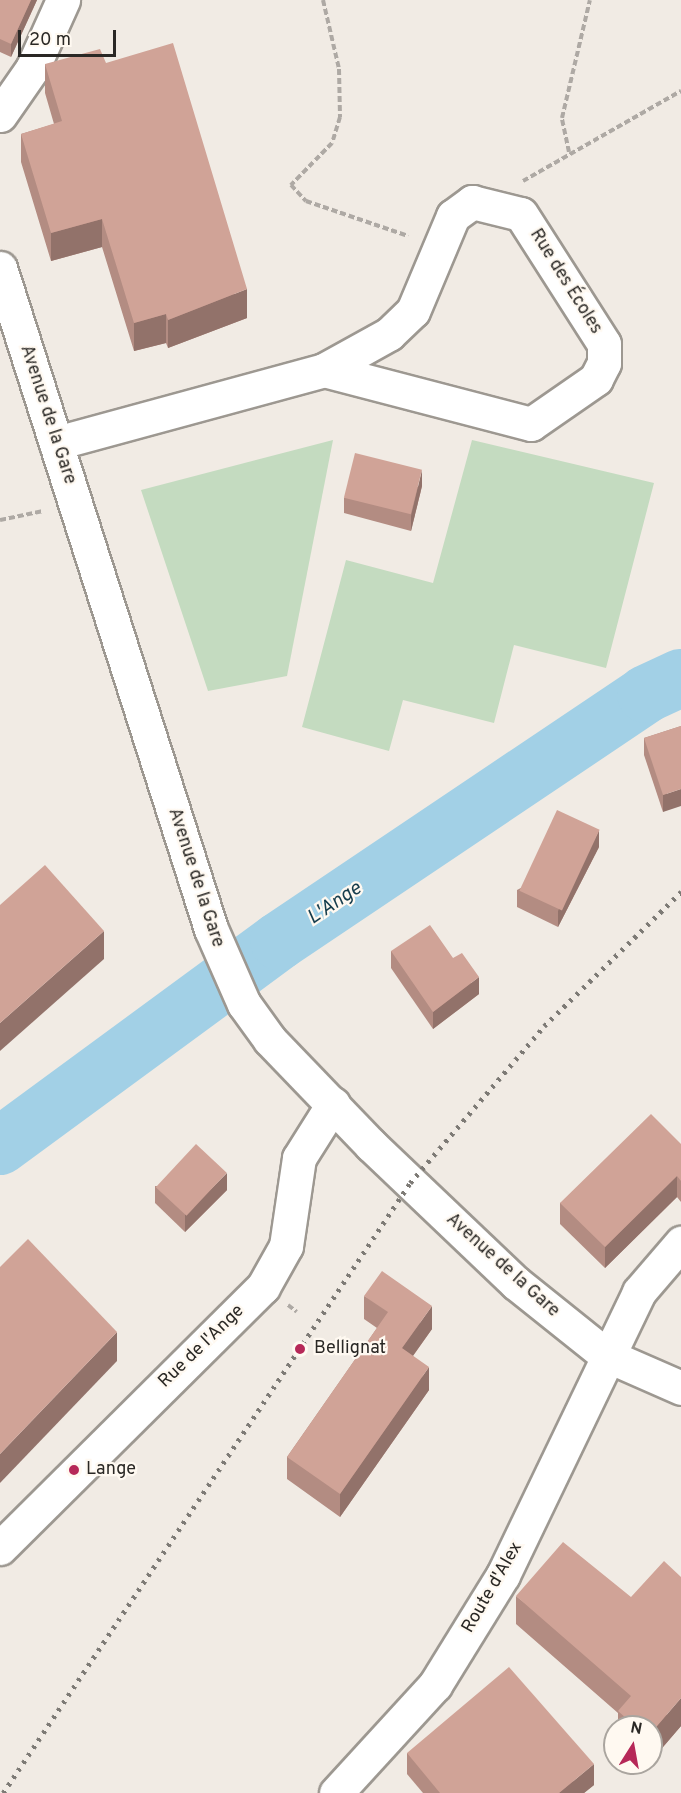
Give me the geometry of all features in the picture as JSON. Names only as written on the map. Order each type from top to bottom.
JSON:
[{"type":"street","points":[[0,116],[32,69],[63,0]]},
{"type":"street","name":"Rue des Écoles","points":[[56,443],[324,370],[389,334],[413,311],[453,216],[472,202],[497,204],[521,214],[540,236],[604,344],[604,363],[596,379],[531,424],[324,370]]},
{"type":"street","name":"Avenue de la Gare","points":[[0,268],[211,929],[244,1004],[270,1040],[516,1283],[606,1355],[681,1388]]},
{"type":"street","name":"Rue de l'Ange","points":[[0,1548],[263,1287],[286,1246],[299,1158],[333,1104]]},
{"type":"street","name":"Route d'Alex","points":[[336,1793],[435,1685],[491,1595],[606,1355],[639,1292],[681,1243]]},
{"type":"path","points":[[323,0],[339,69],[340,117],[332,143],[291,185],[306,201],[440,247]]},
{"type":"path","points":[[569,152],[562,118],[590,0]]},
{"type":"path","points":[[497,204],[534,172],[681,91]]},
{"type":"path","points":[[0,520],[76,504]]},
{"type":"green space","points":[[333,440],[287,676],[208,691],[141,490]]},
{"type":"green space","points":[[472,440],[654,483],[606,668],[514,645],[494,723],[403,700],[389,751],[302,727],[346,560],[433,583]]},
{"type":"building","points":[[0,0],[31,0],[11,44],[0,39]]},
{"type":"building","points":[[173,43],[247,289],[168,320],[166,314],[134,323],[102,219],[51,233],[21,134],[62,121],[45,64],[100,49],[106,63]]},
{"type":"building","points":[[355,453],[422,470],[411,514],[344,498]]},
{"type":"building","points":[[681,726],[681,789],[663,795],[644,738]]},
{"type":"building","points":[[557,810],[600,830],[562,911],[519,891]]},
{"type":"building","points":[[45,865],[104,931],[0,1023],[0,905]]},
{"type":"building","points":[[430,925],[453,958],[462,953],[479,977],[433,1012],[391,951]]},
{"type":"building","points":[[651,1114],[681,1144],[681,1181],[677,1176],[605,1247],[560,1203]]},
{"type":"building","points":[[196,1144],[227,1173],[186,1216],[156,1187]]},
{"type":"building","points":[[28,1239],[117,1332],[0,1454],[0,1267]]},
{"type":"building","points":[[382,1271],[432,1306],[402,1348],[429,1367],[340,1494],[287,1457],[388,1312],[364,1296]]},
{"type":"building","points":[[563,1542],[631,1597],[664,1561],[681,1577],[681,1698],[663,1719],[663,1715],[622,1715],[618,1711],[631,1696],[516,1596]]},
{"type":"building","points":[[509,1667],[594,1764],[559,1793],[440,1793],[407,1753]]},
{"type":"waterway","name":"L'Ange","points":[[0,1146],[279,941],[646,694],[681,678]]},
{"type":"railway","points":[[3,1793],[410,1183],[544,1026],[681,892]]},
{"type":"place","name":"Bellignat","points":[[300,1349]]},
{"type":"place","name":"Lange","points":[[74,1470]]}]
